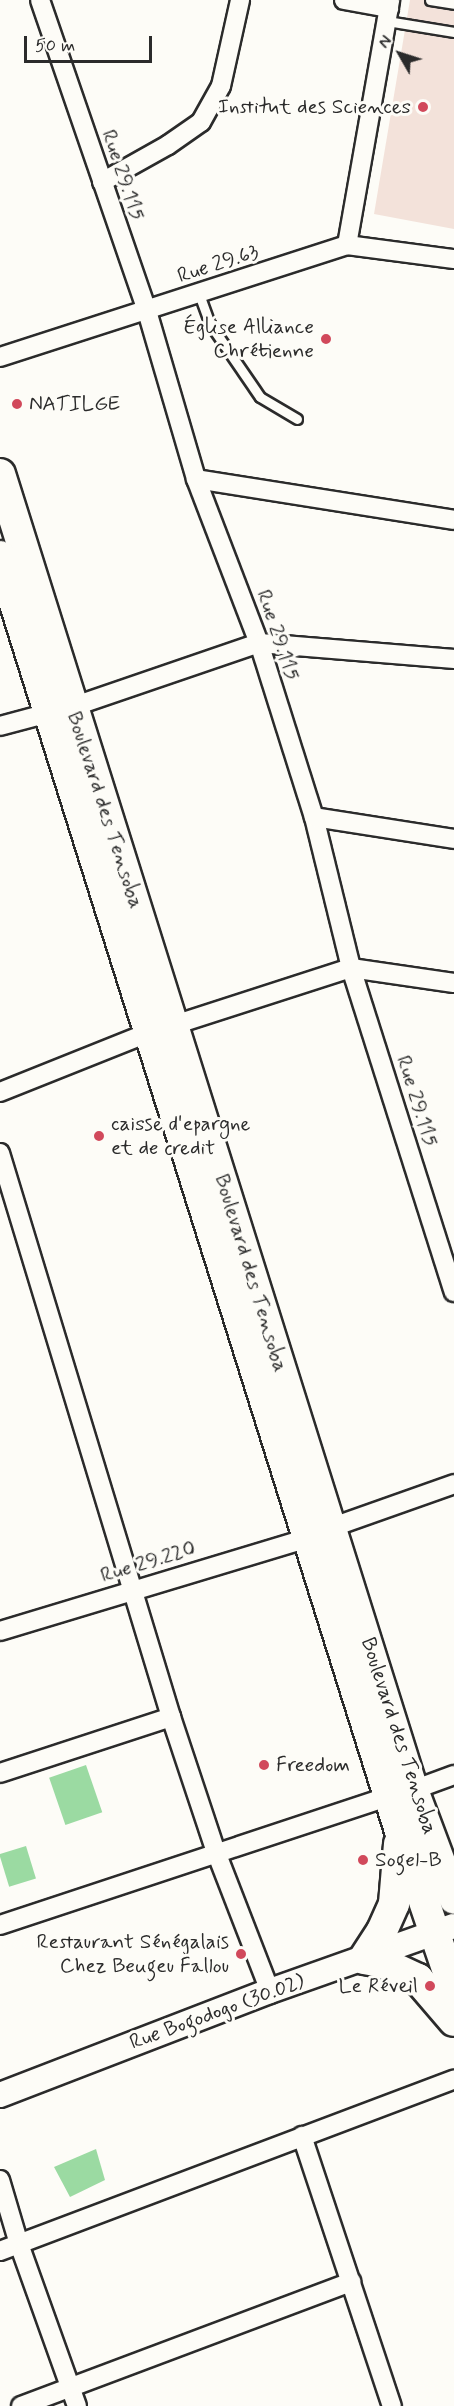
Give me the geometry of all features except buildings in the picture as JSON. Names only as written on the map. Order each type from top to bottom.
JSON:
[{"type":"main road","name":"Boulevard des Tensoba","points":[[0,474],[60,710],[402,1793],[454,1899]]},
{"type":"main road","name":"Boulevard des Tensoba","points":[[0,556],[60,710]]},
{"type":"main road","name":"Boulevard des Tensoba","points":[[402,1793],[400,1831],[445,1930],[454,1990]]},
{"type":"main road","points":[[400,1831],[394,1904],[382,1931],[364,1959],[381,1962],[418,1979],[454,2021]]},
{"type":"street","name":"Rue 29.115","points":[[40,0],[147,311],[196,479],[259,643],[314,817],[351,968],[454,1292]]},
{"type":"street","points":[[102,182],[168,145],[201,122],[221,86],[240,0]]},
{"type":"street","points":[[344,0],[389,10],[347,245]]},
{"type":"street","name":"Rue 29.63","points":[[0,357],[347,245],[454,260]]},
{"type":"street","points":[[196,479],[454,520]]},
{"type":"street","points":[[0,726],[60,710],[259,643],[454,659]]},
{"type":"street","points":[[314,817],[454,839]]},
{"type":"street","points":[[0,1092],[162,1029],[351,968],[454,983]]},
{"type":"street","points":[[0,1153],[171,1717],[216,1852],[270,1991]]},
{"type":"street","name":"Rue 29.220","points":[[1,1628],[320,1533],[454,1484]]},
{"type":"street","points":[[0,1773],[171,1717]]},
{"type":"street","points":[[0,1925],[454,1775]]},
{"type":"street","name":"Rue Bogodogo (30.02)","points":[[0,2095],[270,1991],[445,1930]]},
{"type":"street","points":[[0,2251],[454,2079]]},
{"type":"street","points":[[302,2136],[392,2406]]},
{"type":"street","points":[[0,2180],[19,2244],[77,2406]]},
{"type":"street","points":[[21,2406],[351,2282]]},
{"type":"lane","points":[[430,0],[454,4]]},
{"type":"lane","points":[[389,10],[454,32]]},
{"type":"lane","points":[[200,294],[210,324],[260,397],[297,419]]},
{"type":"shaded area","name":"Institut des Sciences","points":[[410,0],[454,0],[454,229],[374,214]]},
{"type":"green space","points":[[86,1765],[102,1812],[65,1825],[49,1778]]},
{"type":"green space","points":[[26,1846],[36,1879],[9,1887],[0,1854]]},
{"type":"green space","points":[[96,2149],[105,2180],[70,2197],[54,2167]]},
{"type":"place","name":"Institut des Sciences","points":[[423,107]]},
{"type":"place","name":"Église Alliance Chrétienne","points":[[326,339]]},
{"type":"place","name":"NATILGE","points":[[17,404]]},
{"type":"place","name":"caisse d'epargne et de credit","points":[[99,1136]]},
{"type":"place","name":"Freedom","points":[[264,1765]]},
{"type":"place","name":"Sogel-B","points":[[363,1860]]},
{"type":"place","name":"Restaurant Sénégalais Chez Beugeu Fallou","points":[[241,1954]]},
{"type":"place","name":"Le Réveil","points":[[430,1986]]}]
